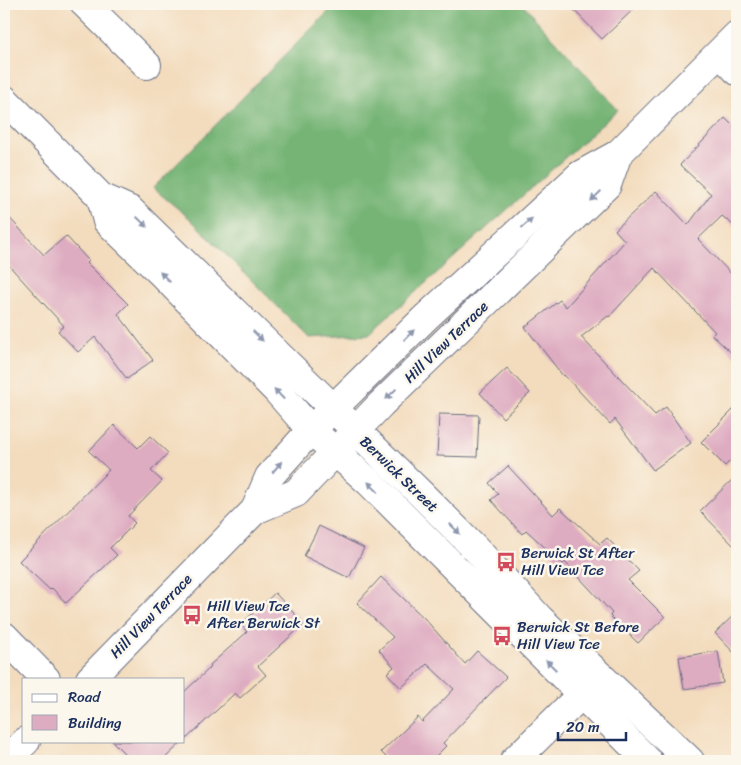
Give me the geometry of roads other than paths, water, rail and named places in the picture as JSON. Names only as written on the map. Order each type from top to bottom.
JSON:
[{"type":"main road","points":[[90,5],[147,65]]},
{"type":"main road","name":"Hill View Terrace","points":[[91,678],[255,510],[269,477],[332,409],[432,312],[580,175],[618,154],[731,53]]},
{"type":"main road","name":"Berwick Street","points":[[4,99],[101,197],[130,210],[476,549],[540,619],[690,761]]},
{"type":"main road","name":"Hill View Terrace","points":[[255,510],[296,494],[355,431],[607,186],[618,154]]},
{"type":"main road","name":"Berwick Street","points":[[101,197],[106,221],[162,274],[270,384],[311,430],[369,482],[648,761]]},
{"type":"main road","points":[[4,636],[45,678]]},
{"type":"main road","points":[[514,761],[600,676]]},
{"type":"main road","points":[[5,761],[25,742]]},
{"type":"place","name":"Berwick St After Hill View Tce","points":[[506,562]]},
{"type":"place","name":"Hill View Tce After Berwick St","points":[[192,615]]},
{"type":"place","name":"Berwick St Before Hill View Tce","points":[[502,636]]}]
